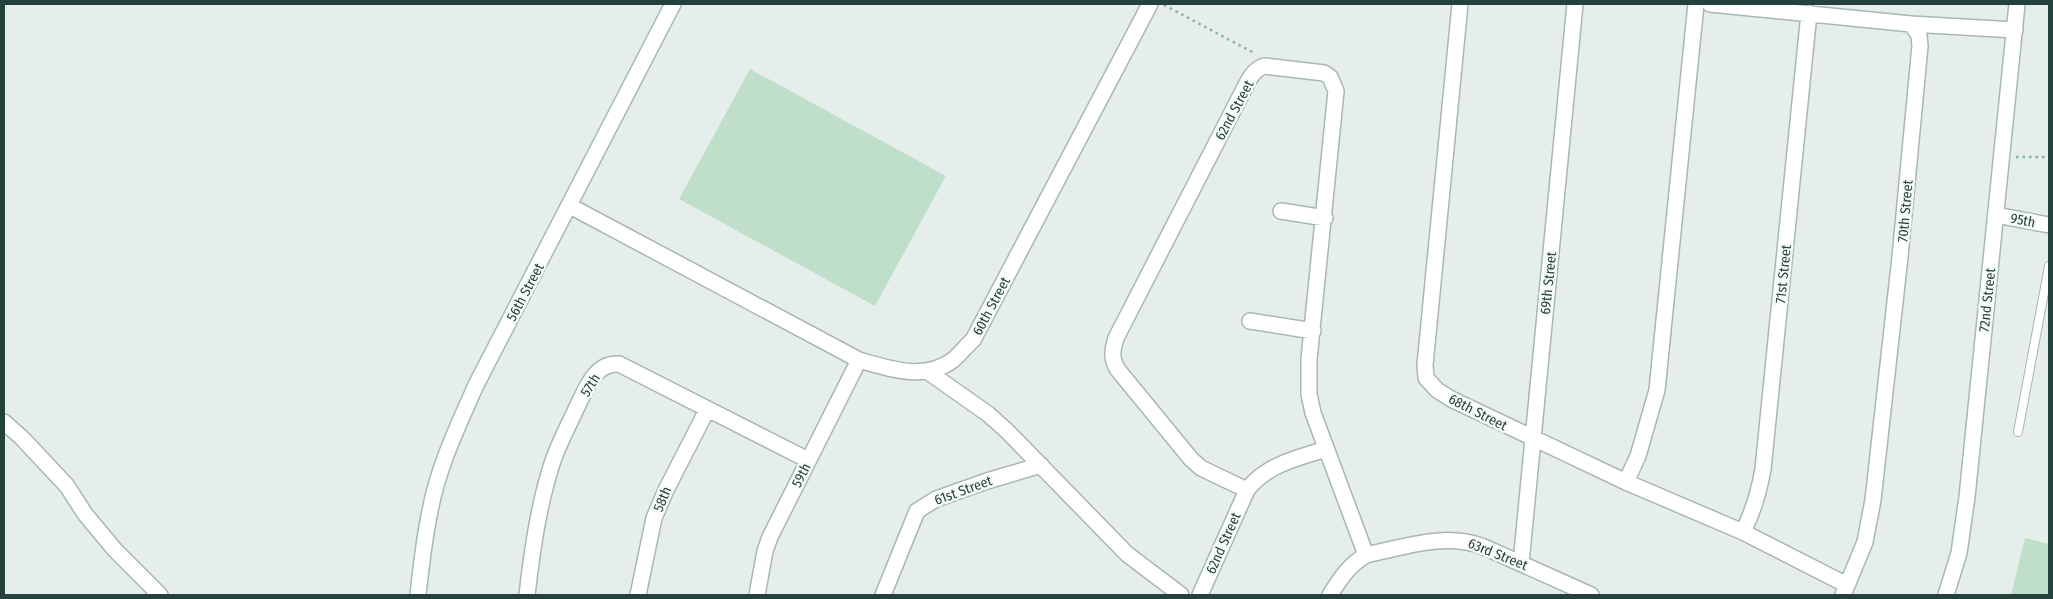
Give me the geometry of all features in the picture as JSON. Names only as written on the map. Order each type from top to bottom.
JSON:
[{"type":"street","name":"56th Street","points":[[418,595],[430,510],[444,461],[476,385],[673,4]]},
{"type":"street","name":"60th Street","points":[[570,206],[860,360],[899,372],[927,371],[953,360],[973,340],[1150,4]]},
{"type":"street","name":"68th Street","points":[[1460,4],[1425,365],[1426,378],[1437,390],[1450,399],[1626,482],[1743,532],[1845,590]]},
{"type":"street","name":"69th Street","points":[[1521,563],[1575,4]]},
{"type":"street","points":[[1626,482],[1638,456],[1657,390],[1696,4]]},
{"type":"street","points":[[1710,4],[1911,24],[2015,30]]},
{"type":"street","name":"72nd Street","points":[[1946,595],[1959,553],[1967,497],[2017,4]]},
{"type":"street","name":"71st Street","points":[[1743,532],[1755,506],[1763,469],[1809,13]]},
{"type":"street","name":"70th Street","points":[[1845,590],[1868,533],[1874,490],[1899,267],[1920,46],[1919,35],[1911,24]]},
{"type":"street","name":"62nd Street","points":[[1247,490],[1201,468],[1191,459],[1118,370],[1113,362],[1112,353],[1116,338],[1243,90],[1251,76],[1261,66],[1324,73],[1333,82],[1336,91],[1309,360],[1309,394],[1313,413],[1366,555]]},
{"type":"street","points":[[1281,211],[1324,218]]},
{"type":"street","name":"95th","points":[[1996,215],[2049,225]]},
{"type":"street","points":[[1250,321],[1313,331]]},
{"type":"street","name":"59th","points":[[756,595],[765,551],[770,537],[860,360]]},
{"type":"street","name":"57th","points":[[527,595],[534,541],[551,466],[557,448],[596,373],[610,363],[619,364],[808,460]]},
{"type":"street","points":[[927,371],[988,414],[1041,465],[1127,554],[1181,595]]},
{"type":"street","name":"58th","points":[[638,595],[654,518],[666,490],[708,410]]},
{"type":"street","points":[[4,422],[22,438],[67,486],[86,514],[115,550],[160,595]]},
{"type":"street","name":"62nd Street","points":[[1200,595],[1247,490],[1265,472],[1326,449]]},
{"type":"street","name":"61st Street","points":[[883,595],[912,518],[917,511],[936,499],[987,480],[1041,465]]},
{"type":"street","name":"63rd Street","points":[[1330,595],[1355,561],[1366,555],[1444,539],[1457,539],[1470,541],[1591,595]]},
{"type":"lane","points":[[2018,432],[2049,266]]},
{"type":"path","points":[[1162,4],[1256,54],[1261,66]]},
{"type":"path","points":[[2002,157],[2049,157]]},
{"type":"green space","points":[[750,69],[946,176],[875,306],[679,199]]},
{"type":"green space","points":[[2025,538],[2049,544],[2049,595],[2011,595]]}]
